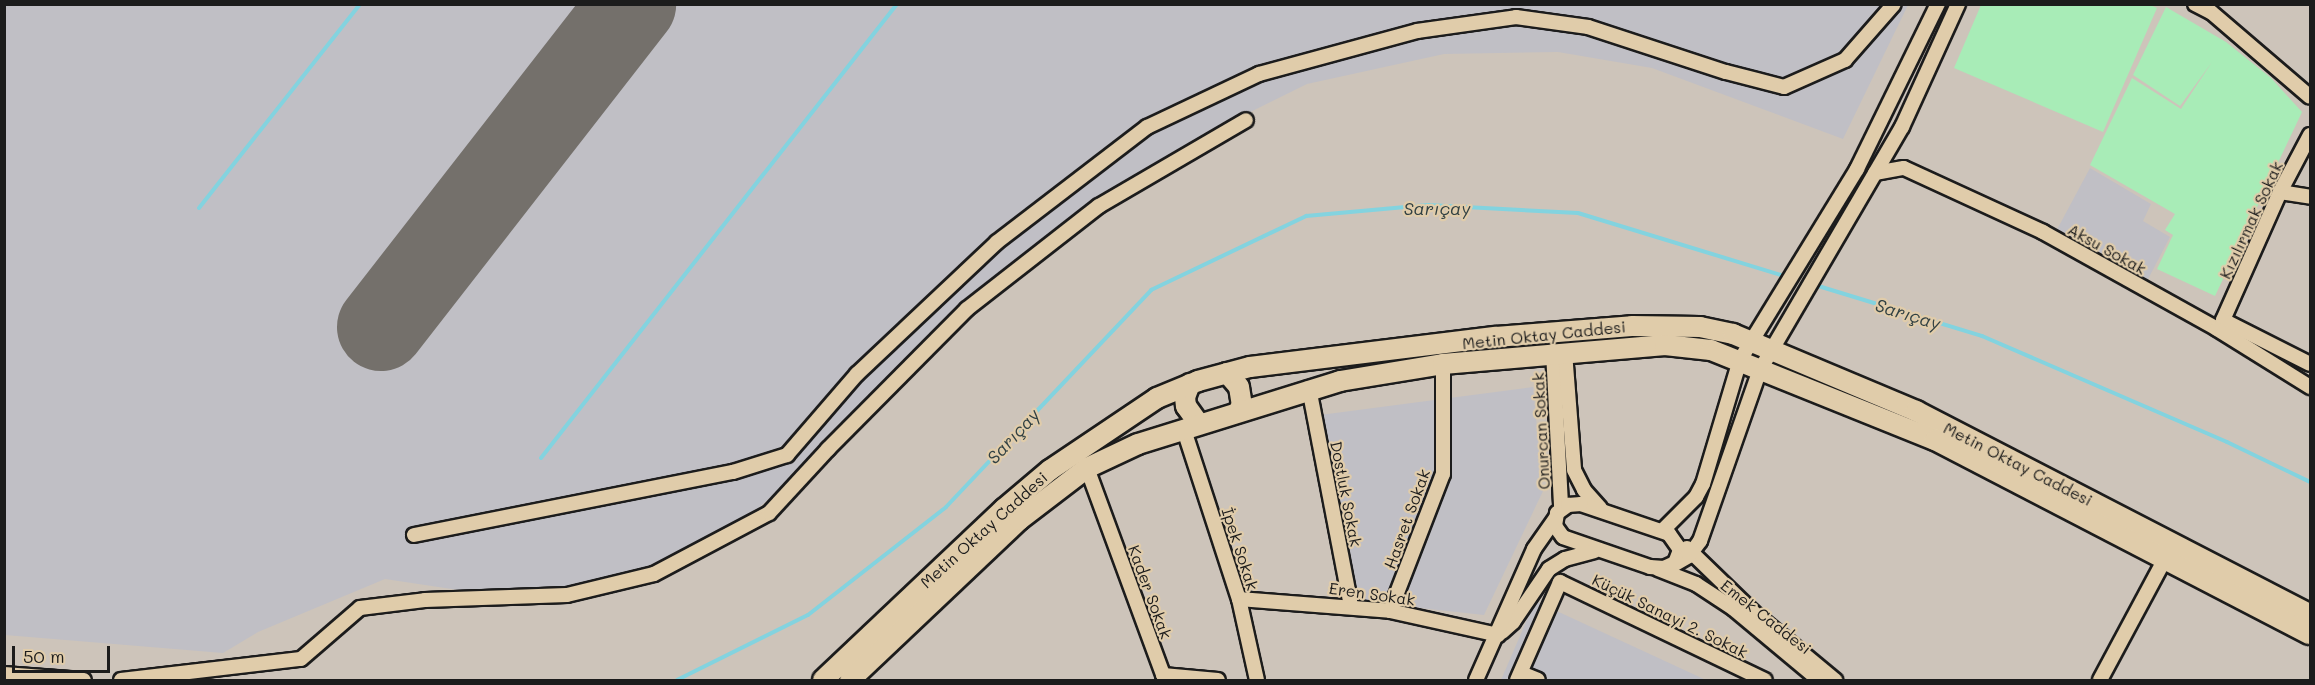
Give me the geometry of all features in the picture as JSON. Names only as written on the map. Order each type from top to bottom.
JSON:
[{"type":"street","points":[[414,535],[733,472],[786,455],[857,374],[997,242],[1147,127],[1259,74],[1417,31],[1516,17],[1588,27],[1726,72],[1784,87],[1845,60],[1894,4]]},
{"type":"street","points":[[1669,534],[1696,497],[1703,483],[1740,360],[1857,169],[1938,4]]},
{"type":"street","points":[[1663,568],[1693,551],[1700,541],[1760,370],[1771,347],[1902,127],[1958,4]]},
{"type":"street","points":[[2195,4],[2214,8],[2310,97]]},
{"type":"street","points":[[121,681],[301,659],[360,608],[425,600],[567,595],[654,574],[769,513],[967,309],[1099,206],[1246,120]]},
{"type":"street","name":"Kızılırmak Sokak","points":[[2310,135],[2280,192],[2223,320],[2310,364]]},
{"type":"street","name":"Aksu Sokak","points":[[1875,173],[1904,168],[2043,232],[2217,329],[2310,387]]},
{"type":"street","points":[[2280,192],[2310,197]]},
{"type":"street","name":"Metin Oktay Caddesi","points":[[823,681],[1004,509],[1050,470],[1157,398],[1190,384],[1250,367],[1496,338],[1632,326],[1700,327],[1751,339],[1771,347],[1916,411],[2310,614]]},
{"type":"street","name":"Metin Oktay Caddesi","points":[[850,681],[1019,520],[1087,468],[1138,444],[1309,388],[1443,364],[1559,352],[1665,345],[1711,350],[1740,360],[1935,440],[2310,634]]},
{"type":"street","name":"Onurcan Sokak","points":[[1559,352],[1575,470],[1584,490],[1601,509]]},
{"type":"street","name":"Onurcan Sokak","points":[[1558,513],[1559,352]]},
{"type":"street","name":"Hasret Sokak","points":[[1390,611],[1443,474],[1443,364]]},
{"type":"street","points":[[1227,373],[1239,387],[1242,405],[1238,412]]},
{"type":"street","points":[[1190,384],[1185,397],[1192,427]]},
{"type":"street","name":"Dostluk Sokak","points":[[1309,388],[1351,606]]},
{"type":"street","name":"İpek Sokak","points":[[1192,427],[1239,599],[1257,681]]},
{"type":"street","name":"Kader Sokak","points":[[1087,468],[1162,678],[1218,681]]},
{"type":"street","points":[[1476,681],[1534,549],[1558,513],[1581,504],[1669,534],[1693,551],[1753,612],[1834,681]]},
{"type":"street","name":"Emek Caddesi","points":[[1558,513],[1563,537],[1597,551],[1663,568],[1696,584],[1734,609],[1819,681]]},
{"type":"street","points":[[1663,568],[1680,550],[1669,534]]},
{"type":"street","points":[[1498,635],[1513,622],[1549,569],[1565,559],[1597,551]]},
{"type":"street","points":[[2100,681],[2165,559]]},
{"type":"street","name":"Küçük Sanayi 2. Sokak","points":[[1519,677],[1560,582],[1765,681]]},
{"type":"street","name":"Eren Sokak","points":[[1239,599],[1351,606],[1390,611],[1498,635]]},
{"type":"street","points":[[4,674],[84,681]]},
{"type":"street","points":[[1519,677],[1538,681]]},
{"type":"shaded area","points":[[4,5],[1908,5],[1843,139],[1652,68],[1558,52],[1444,54],[1307,84],[1204,135],[1110,191],[999,274],[893,370],[810,462],[746,519],[660,562],[559,598],[511,598],[385,579],[258,632],[223,653],[5,635]]},
{"type":"shaded area","points":[[2090,168],[2151,204],[2143,221],[2170,237],[2145,285],[2053,237]]},
{"type":"shaded area","points":[[1533,387],[1543,491],[1484,615],[1356,601],[1320,415]]},
{"type":"shaded area","points":[[1535,601],[1706,680],[1501,680]]},
{"type":"green space","points":[[2148,4],[2157,8],[2103,132],[1954,68],[1981,5]]},
{"type":"green space","points":[[2166,7],[2226,42],[2271,78],[2302,112],[2215,296],[2157,269],[2173,235],[2165,230],[2175,214],[2090,165],[2132,78],[2181,109],[2212,62],[2180,106],[2133,75]]},
{"type":"waterway","points":[[199,208],[360,4]]},
{"type":"waterway","points":[[541,458],[897,4]]},
{"type":"waterway","name":"Sarıçay","points":[[677,680],[808,615],[946,507],[1151,290],[1306,216],[1428,205],[1578,213],[1787,277]]},
{"type":"waterway","name":"Sarıçay","points":[[1815,285],[1982,336],[2227,442],[2310,482]]},
{"type":"runway","points":[[381,327],[632,4]]}]
